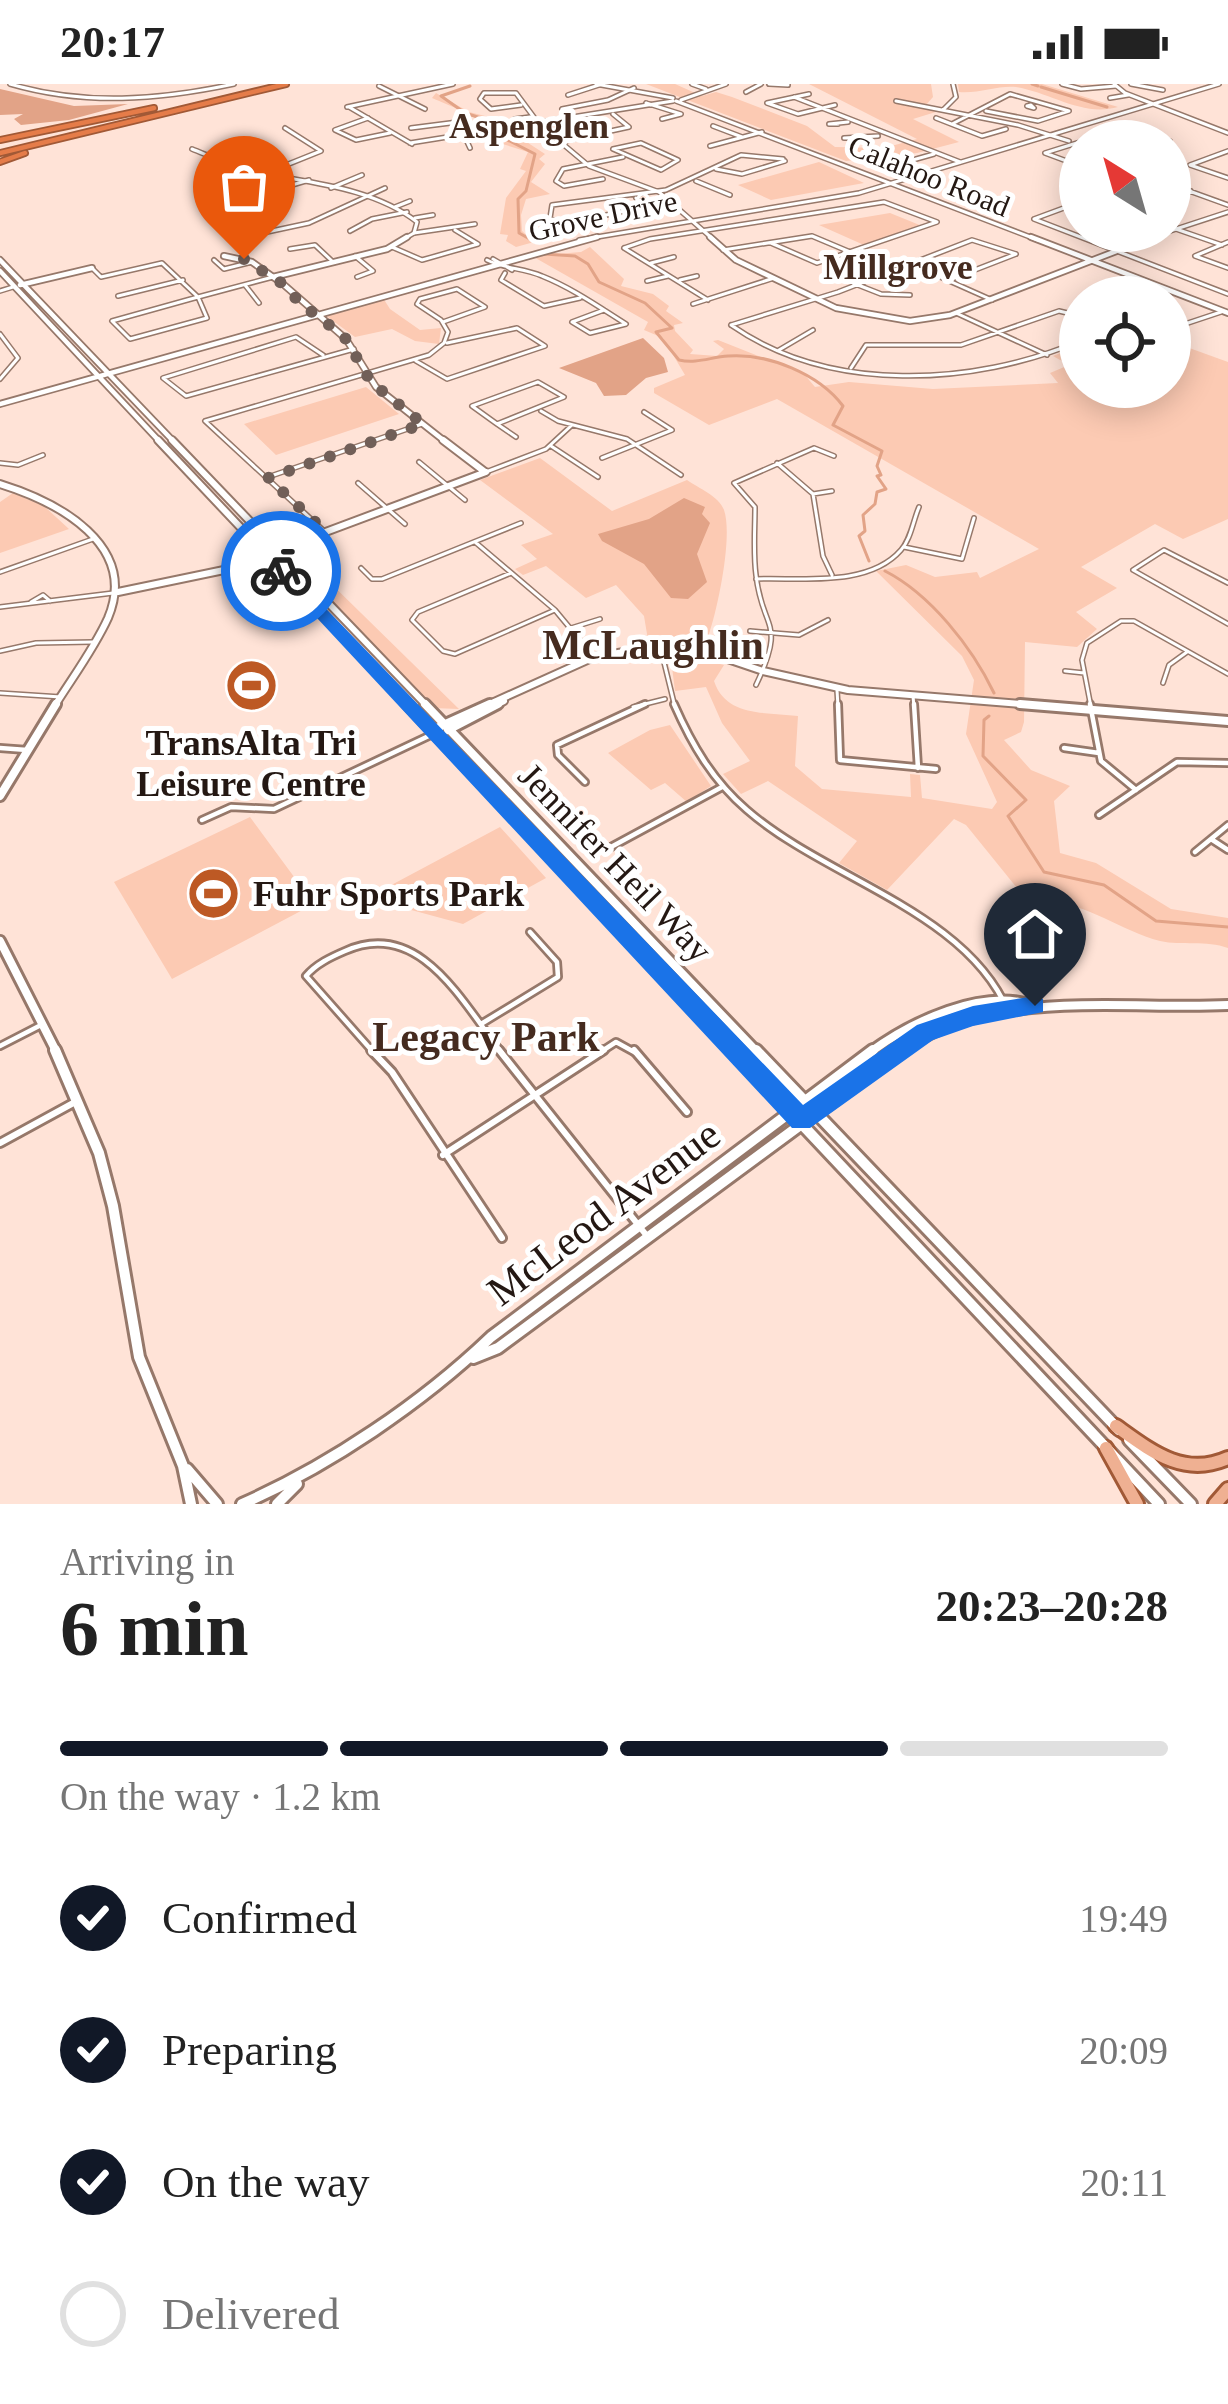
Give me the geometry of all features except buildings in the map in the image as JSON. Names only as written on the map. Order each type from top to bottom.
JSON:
[{"type":"highway","points":[[0,150],[57,130],[262,84]]},
{"type":"highway","points":[[0,150],[262,84]]},
{"type":"highway","points":[[0,150],[282,85]]},
{"type":"highway","points":[[0,150],[48,146],[282,85]]},
{"type":"main road","points":[[1116,1426],[1165,1460],[1186,1466],[1207,1468],[1228,1458]]},
{"type":"main road","points":[[1106,1448],[1137,1504]]},
{"type":"main road","points":[[1215,1504],[1228,1489]]},
{"type":"street","points":[[10,84],[46,95],[94,100],[161,98],[234,84]]},
{"type":"street","points":[[450,84],[347,106],[409,144],[613,114],[726,84]]},
{"type":"street","points":[[568,95],[600,84]]},
{"type":"street","name":"Calahoo Road","points":[[600,84],[675,100],[763,132],[1224,314]]},
{"type":"street","points":[[692,84],[706,89]]},
{"type":"street","points":[[746,92],[761,84]]},
{"type":"street","points":[[769,84],[788,85]]},
{"type":"street","points":[[943,110],[956,98],[953,84]]},
{"type":"street","points":[[1062,84],[1081,89],[1115,85],[1228,133]]},
{"type":"street","points":[[1131,84],[1163,90]]},
{"type":"street","name":"Grove Drive","points":[[0,402],[492,261],[590,237],[888,182],[1209,84]]},
{"type":"street","name":"Grove Drive","points":[[1153,102],[1219,84]]},
{"type":"street","points":[[379,86],[425,109]]},
{"type":"street","points":[[1138,93],[1148,87]]},
{"type":"street","points":[[574,119],[562,109],[601,102],[633,89]]},
{"type":"street","points":[[520,105],[491,109],[480,100],[484,93],[516,93],[530,117],[587,165],[659,193],[723,250],[850,314],[884,320],[956,314],[1114,252]]},
{"type":"street","points":[[808,94],[767,103],[798,114],[825,108]]},
{"type":"street","points":[[952,124],[1012,94],[1069,111],[1036,121],[984,111]]},
{"type":"street","points":[[1110,98],[1130,95]]},
{"type":"street","points":[[794,97],[882,136],[957,161]]},
{"type":"street","points":[[896,101],[1059,138]]},
{"type":"street","points":[[1031,105],[1042,102]]},
{"type":"street","points":[[654,105],[681,114],[662,119]]},
{"type":"street","points":[[560,142],[629,128],[613,114]]},
{"type":"street","points":[[515,119],[530,117]]},
{"type":"street","points":[[368,118],[335,130],[356,140],[391,134]]},
{"type":"street","points":[[936,118],[985,136],[1006,129]]},
{"type":"street","points":[[411,128],[454,121],[464,127],[470,148]]},
{"type":"street","points":[[838,124],[852,122]]},
{"type":"street","points":[[713,126],[742,137]]},
{"type":"street","points":[[285,128],[321,151],[214,194],[269,233],[305,224],[385,188]]},
{"type":"street","points":[[534,133],[547,131]]},
{"type":"street","points":[[592,131],[601,135]]},
{"type":"street","points":[[710,146],[763,132]]},
{"type":"street","points":[[855,138],[882,136]]},
{"type":"street","points":[[603,179],[557,184],[562,170],[623,157],[661,170],[678,160],[641,142],[614,149],[623,157]]},
{"type":"street","points":[[210,154],[260,144],[273,150],[234,165]]},
{"type":"street","points":[[192,149],[262,173],[309,179],[415,218],[433,215]]},
{"type":"street","points":[[636,198],[643,207],[560,225],[550,218],[550,206],[621,193],[636,198],[659,193],[716,170],[723,160],[759,150],[785,160],[740,174],[716,170]]},
{"type":"street","points":[[1228,151],[1190,164],[1228,178]]},
{"type":"street","points":[[909,161],[872,163],[885,168],[935,154]]},
{"type":"street","points":[[331,188],[362,175]]},
{"type":"street","points":[[268,192],[309,179]]},
{"type":"street","points":[[695,180],[730,195]]},
{"type":"street","points":[[1192,191],[1228,208]]},
{"type":"street","points":[[395,207],[410,201]]},
{"type":"street","points":[[708,300],[623,247],[887,202],[937,223],[813,263],[771,243]]},
{"type":"street","points":[[1191,223],[1228,208]]},
{"type":"street","points":[[1059,210],[1034,219],[1059,230]]},
{"type":"street","points":[[350,230],[372,219],[407,212]]},
{"type":"street","points":[[0,291],[92,268],[101,277],[160,262],[199,296],[208,315],[133,339],[112,321],[199,296],[244,284],[392,247],[412,231],[415,218]]},
{"type":"street","points":[[412,231],[433,235],[475,224]]},
{"type":"street","points":[[392,247],[424,260],[478,244],[455,230]]},
{"type":"street","points":[[1191,235],[1225,244]]},
{"type":"street","points":[[723,250],[812,236],[850,252]]},
{"type":"street","points":[[948,280],[1016,254],[979,239],[817,299],[731,325],[778,350],[851,368],[947,374],[999,368],[1059,350]]},
{"type":"street","points":[[1225,244],[1195,256],[1228,268]]},
{"type":"street","points":[[290,249],[314,245],[332,261]]},
{"type":"street","points":[[374,246],[381,250]]},
{"type":"street","points":[[1119,252],[1228,294]]},
{"type":"street","points":[[224,256],[252,262],[273,277],[354,349],[365,374],[486,472]]},
{"type":"street","points":[[355,256],[373,271],[357,277]]},
{"type":"street","points":[[648,263],[674,257]]},
{"type":"street","name":"Jennifer Heil Way","points":[[0,260],[17,286]]},
{"type":"street","points":[[214,260],[222,268],[252,262]]},
{"type":"street","points":[[492,261],[509,271],[533,272],[604,310],[626,324],[595,334],[572,322],[604,310]]},
{"type":"street","points":[[907,263],[992,300]]},
{"type":"street","name":"Jennifer Heil Way","points":[[0,271],[115,384],[435,733],[1159,1504]]},
{"type":"street","points":[[509,271],[501,280],[544,306],[580,298]]},
{"type":"street","points":[[647,281],[668,276]]},
{"type":"street","points":[[676,281],[697,276]]},
{"type":"street","points":[[693,304],[774,278]]},
{"type":"street","points":[[118,296],[183,280]]},
{"type":"street","points":[[853,283],[885,295],[910,296]]},
{"type":"street","points":[[244,284],[259,303]]},
{"type":"street","points":[[443,322],[485,307],[457,290],[417,301],[443,322],[448,332],[445,343]]},
{"type":"street","points":[[851,368],[866,345],[934,348],[1002,334],[1059,313]]},
{"type":"street","points":[[956,314],[1047,355]]},
{"type":"street","points":[[1191,323],[1224,314]]},
{"type":"street","points":[[326,532],[205,421],[416,361],[445,343],[517,328],[545,346],[449,379],[416,361]]},
{"type":"street","points":[[778,350],[813,330]]},
{"type":"street","points":[[0,334],[18,358],[0,379]]},
{"type":"street","points":[[323,355],[296,337],[164,376],[183,396],[354,349]]},
{"type":"street","points":[[72,380],[87,360],[126,364]]},
{"type":"street","points":[[115,384],[116,373],[126,364]]},
{"type":"street","name":"Jennifer Heil Way","points":[[98,372],[1191,1504]]},
{"type":"street","points":[[72,380],[104,383]]},
{"type":"street","points":[[496,424],[565,398],[540,382],[472,406],[496,424],[516,437]]},
{"type":"street","points":[[538,410],[636,445],[681,475]]},
{"type":"street","points":[[602,458],[673,429],[644,412]]},
{"type":"street","points":[[268,478],[423,424]]},
{"type":"street","points":[[0,607],[188,580],[515,461],[551,446],[572,425]]},
{"type":"street","points":[[551,446],[598,477]]},
{"type":"street","points":[[756,685],[774,634],[756,579],[754,507],[734,483],[814,448],[834,456]]},
{"type":"street","points":[[0,463],[18,465],[43,455]]},
{"type":"street","points":[[419,462],[465,500]]},
{"type":"street","points":[[777,463],[813,494],[823,556],[832,575]]},
{"type":"street","points":[[0,484],[46,500],[93,538],[115,564],[118,592],[94,642],[0,796]]},
{"type":"street","points":[[358,484],[405,524]]},
{"type":"street","points":[[813,494],[832,491]]},
{"type":"street","points":[[756,579],[868,569],[904,547],[919,507]]},
{"type":"street","points":[[904,547],[962,559],[974,518]]},
{"type":"street","points":[[361,568],[372,579],[382,579],[521,524]]},
{"type":"street","points":[[0,572],[93,538]]},
{"type":"street","points":[[475,542],[555,610],[593,657]]},
{"type":"street","points":[[1228,583],[1164,550],[1132,570],[1228,624]]},
{"type":"street","points":[[511,573],[418,612],[412,620],[443,651],[455,654],[555,610]]},
{"type":"street","points":[[572,628],[600,620]]},
{"type":"street","points":[[750,631],[803,634],[828,620]]},
{"type":"street","points":[[1136,790],[1105,768],[1099,753],[1084,673],[1082,654],[1087,643],[1124,620],[1138,622],[1228,674]]},
{"type":"street","points":[[0,651],[94,642]]},
{"type":"street","points":[[202,820],[230,807],[280,807],[593,657],[660,646],[704,651],[837,688],[1228,721]]},
{"type":"street","points":[[660,646],[668,698],[689,744],[722,787],[779,836],[959,943],[983,966],[1006,1005]]},
{"type":"street","points":[[1163,683],[1168,665],[1189,652]]},
{"type":"street","points":[[1065,670],[1084,673]]},
{"type":"street","points":[[837,688],[840,760],[936,769]]},
{"type":"street","points":[[0,693],[61,697]]},
{"type":"street","points":[[913,696],[918,768]]},
{"type":"street","points":[[585,782],[558,755],[557,745],[629,708],[668,698]]},
{"type":"street","points":[[0,748],[27,750]]},
{"type":"street","points":[[1064,748],[1099,753]]},
{"type":"street","points":[[1099,815],[1181,760],[1228,763]]},
{"type":"street","points":[[611,847],[722,787]]},
{"type":"street","points":[[1195,852],[1228,825]]},
{"type":"street","points":[[1211,838],[1228,850]]},
{"type":"street","points":[[481,1024],[558,977],[557,962],[530,932]]},
{"type":"street","points":[[0,941],[4,962],[77,1101],[109,1188],[140,1361],[182,1463],[191,1504]]},
{"type":"street","points":[[502,1238],[392,1072],[320,999],[306,976],[363,942],[402,946],[427,959],[643,1232]]},
{"type":"street","name":"McLeod Avenue","points":[[797,1116],[804,1101],[911,1025],[968,1005],[1228,1005]]},
{"type":"street","name":"McLeod Avenue","points":[[277,1504],[305,1476],[466,1361],[498,1348],[797,1116],[814,1112],[925,1033],[1006,1005]]},
{"type":"street","points":[[0,1046],[41,1025]]},
{"type":"street","points":[[443,1155],[621,1041],[633,1048],[687,1112]]},
{"type":"street","points":[[0,1143],[77,1101]]},
{"type":"street","points":[[182,1463],[217,1504]]},
{"type":"street","name":"McLeod Avenue","points":[[242,1504],[305,1476]]},
{"type":"shaded area","points":[[646,84],[675,84],[702,96],[716,92],[732,97],[807,126],[835,147],[884,148],[917,139],[809,84],[931,84],[933,97],[926,105],[939,111],[913,119],[959,142],[917,153],[846,161]]},
{"type":"shaded area","points":[[958,84],[1042,84],[1118,107],[1079,107],[1016,87],[959,92]]},
{"type":"shaded area","points":[[0,89],[74,106],[128,104],[69,120],[21,125],[14,119],[23,114],[0,115]]},
{"type":"shaded area","points":[[436,93],[469,112],[493,118],[503,134],[522,139],[545,154],[539,159],[545,164],[531,182],[550,194],[526,199],[521,215],[522,231],[534,242],[516,247],[506,241],[508,235],[500,234],[506,198],[526,171],[520,169],[528,152],[490,140],[487,127],[432,98]]},
{"type":"shaded area","points":[[819,162],[864,183],[771,200],[738,185]]},
{"type":"shaded area","points":[[890,213],[922,226],[864,245],[819,225]]},
{"type":"shaded area","points":[[590,247],[624,279],[621,286],[653,294],[669,306],[666,311],[683,323],[674,325],[675,331],[693,350],[690,354],[717,356],[724,349],[713,341],[718,340],[804,374],[815,387],[849,382],[933,389],[1058,383],[1050,373],[1059,369],[1059,408],[1191,408],[1191,349],[1228,362],[1228,519],[1183,539],[1155,524],[1081,567],[1117,588],[1076,612],[1097,629],[1077,647],[1025,642],[1024,722],[1021,732],[1004,740],[1031,770],[1070,786],[1054,801],[1060,853],[1096,863],[1171,909],[1228,918],[1228,948],[1160,941],[1081,908],[1030,904],[966,825],[954,819],[887,890],[839,863],[857,841],[768,781],[741,794],[723,774],[750,761],[722,723],[706,687],[675,691],[670,651],[724,665],[714,681],[737,707],[798,716],[795,766],[822,789],[911,797],[910,774],[920,775],[922,798],[992,809],[997,802],[966,734],[974,680],[962,656],[876,571],[906,565],[935,577],[977,572],[980,578],[1039,549],[777,399],[709,425],[654,393],[654,388],[685,375],[663,338],[644,330],[648,322],[532,256]]},
{"type":"shaded area","points":[[383,298],[390,309],[420,330],[441,328],[439,344],[415,341],[392,329],[355,337],[325,315]]},
{"type":"shaded area","points":[[643,338],[664,358],[668,372],[646,378],[626,395],[604,396],[596,383],[559,368]]},
{"type":"shaded area","points":[[366,387],[399,414],[276,455],[244,424]]},
{"type":"shaded area","points":[[540,458],[612,511],[687,480],[718,501],[726,522],[726,554],[709,634],[718,647],[687,638],[648,640],[644,616],[616,585],[586,598],[546,566],[523,575],[515,569],[537,559],[521,545],[553,534],[480,480]]},
{"type":"shaded area","points":[[13,493],[44,506],[69,529],[0,553],[0,502]]},
{"type":"shaded area","points":[[684,498],[705,507],[702,514],[710,523],[697,554],[707,582],[688,599],[671,598],[644,564],[602,541],[598,534],[649,519]]},
{"type":"shaded area","points":[[312,565],[459,709],[433,708],[301,569]]},
{"type":"shaded area","points":[[670,725],[711,786],[687,802],[665,783],[651,790],[608,753],[650,730]]},
{"type":"shaded area","name":"Fuhr Sports Park","points":[[250,817],[314,904],[172,979],[114,882]]},
{"type":"shaded area","name":"Legacy Park","points":[[500,827],[546,878],[463,924],[367,898]]},
{"type":"waterway","points":[[1032,84],[1038,86]]},
{"type":"waterway","points":[[470,86],[441,96],[465,113],[487,120],[489,127]]},
{"type":"waterway","points":[[1041,87],[1107,107]]},
{"type":"waterway","points":[[494,133],[535,154],[526,191],[518,199],[519,233],[535,242]]},
{"type":"waterway","points":[[544,254],[575,256],[588,264],[599,282],[645,303],[672,328],[656,332],[679,360],[759,358],[807,375],[833,395],[843,406],[833,425],[882,451],[877,466],[881,475],[877,476],[886,489],[877,492],[875,504],[863,515],[865,531],[859,536],[869,561]]},
{"type":"waterway","points":[[885,571],[918,593],[948,623],[994,693]]},
{"type":"waterway","points":[[989,716],[984,720],[983,756],[1026,800],[1008,816],[1044,872],[1104,885],[1156,921],[1228,927]]},
{"type":"way so far","points":[[244,259],[283,284],[344,336],[371,382],[423,424],[268,478],[326,532],[266,554],[281,571]]},
{"type":"place","name":"TransAlta Tri Leisure Centre","points":[[251,686]]},
{"type":"place","name":"Fuhr Sports Park","points":[[214,893]]},
{"type":"district","name":"Aspenglen","points":[[529,125]]},
{"type":"district","name":"Millgrove","points":[[898,266]]},
{"type":"district","name":"McLaughlin","points":[[653,644]]},
{"type":"district","name":"Legacy Park","points":[[486,1036]]},
{"type":"route","points":[[281,571],[801,1120],[925,1033],[973,1016],[1035,1006]]}]
